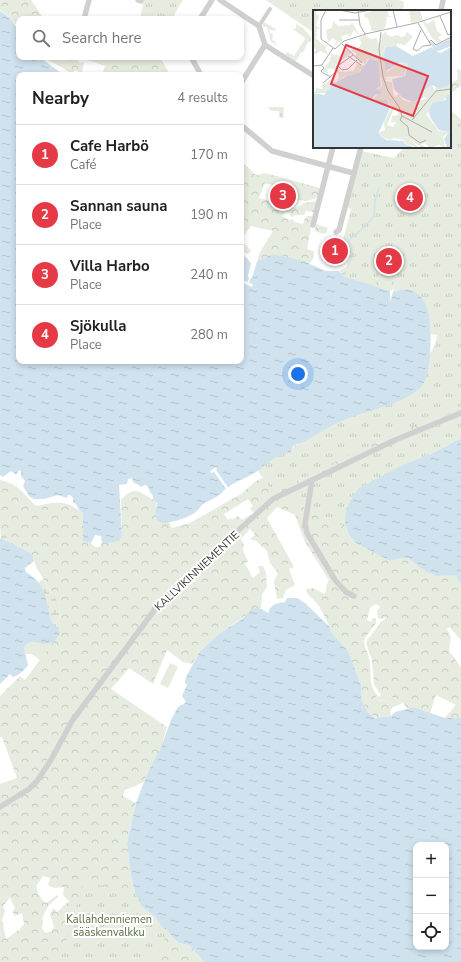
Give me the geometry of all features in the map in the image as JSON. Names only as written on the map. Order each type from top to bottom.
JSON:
[{"type":"street","points":[[85,16],[89,0]]},
{"type":"street","points":[[202,16],[212,0]]},
{"type":"street","points":[[220,0],[260,26]]},
{"type":"street","points":[[441,10],[443,0]]},
{"type":"street","points":[[244,78],[264,45],[260,26],[270,9]]},
{"type":"street","points":[[264,45],[313,75]]},
{"type":"street","points":[[193,60],[199,72]]},
{"type":"street","points":[[244,128],[272,151],[353,173]]},
{"type":"street","points":[[313,224],[334,148]]},
{"type":"street","points":[[336,232],[338,230],[361,148]]},
{"type":"street","name":"KALLVIKINNIEMENTIE","points":[[0,807],[28,789],[37,781],[51,760],[72,720],[150,616],[170,593],[273,499],[395,440],[461,413]]},
{"type":"street","points":[[312,480],[305,524],[306,533],[335,580],[346,592],[354,596]]},
{"type":"green space","points":[[0,0],[31,0],[42,16],[16,16],[16,24],[0,10]]},
{"type":"green space","points":[[144,0],[183,0],[174,16],[141,16]]},
{"type":"green space","points":[[266,0],[399,0],[404,2],[403,10],[313,10],[313,32]]},
{"type":"green space","points":[[264,22],[276,29],[275,31],[269,29],[270,34],[272,33],[273,36],[272,39],[278,45],[271,42],[267,27],[264,27],[263,25]]},
{"type":"green space","points":[[296,24],[303,28],[312,38],[296,61],[285,55],[287,52],[294,56],[305,39],[293,29],[296,29]]},
{"type":"green space","points":[[48,60],[77,60],[80,63],[84,62],[82,72],[76,70],[69,72]]},
{"type":"green space","points":[[88,60],[160,60],[161,65],[160,72],[103,72],[105,66]]},
{"type":"green space","points":[[160,60],[162,60],[168,72],[160,72],[161,65]]},
{"type":"green space","points":[[457,69],[461,70],[461,87],[457,88],[454,92],[451,90],[451,83],[458,79]]},
{"type":"green space","points":[[268,107],[284,107],[283,118],[279,117],[279,111],[271,111]]},
{"type":"green space","points":[[451,111],[461,119],[461,408],[425,424],[411,427],[353,453],[273,493],[258,471],[263,465],[323,430],[349,417],[406,397],[423,385],[429,363],[429,356],[435,345],[437,335],[431,334],[427,307],[398,290],[393,292],[398,260],[383,255],[375,287],[345,277],[354,245],[344,242],[343,240],[351,209],[347,207],[361,151],[394,158],[403,148],[451,148]]},
{"type":"green space","points":[[244,164],[256,175],[265,173],[320,188],[318,197],[312,200],[302,201],[293,199],[295,191],[265,183],[259,198],[296,208],[304,203],[317,201],[314,212],[306,211],[304,215],[295,215],[293,217],[290,216],[290,213],[286,212],[282,216],[289,220],[293,219],[294,222],[303,224],[305,218],[308,216],[313,216],[307,249],[314,251],[314,255],[313,260],[309,264],[273,254],[257,261],[260,252],[273,231],[251,226],[244,236]]},
{"type":"green space","points":[[461,195],[461,428],[345,523],[349,535],[356,543],[390,561],[408,558],[425,571],[456,575],[458,581],[461,583],[461,640],[449,627],[447,629],[451,637],[449,651],[461,667],[461,718],[445,718],[456,705],[436,695],[430,713],[416,708],[407,708],[401,702],[381,691],[374,685],[372,660],[366,643],[381,622],[385,619],[385,617],[381,619],[378,618],[377,611],[380,607],[375,604],[370,608],[367,620],[371,622],[373,618],[376,618],[376,623],[365,638],[364,643],[370,662],[371,683],[377,700],[391,702],[393,703],[393,707],[390,711],[391,716],[376,718],[368,712],[362,702],[361,685],[348,651],[330,631],[330,627],[319,606],[307,593],[306,589],[312,588],[325,594],[329,580],[305,542],[295,515],[277,507],[267,518],[294,567],[289,569],[295,585],[286,590],[283,598],[277,599],[274,582],[278,573],[270,563],[267,551],[256,541],[250,539],[255,535],[250,529],[241,539],[244,545],[243,551],[248,561],[245,564],[253,578],[260,572],[258,566],[263,566],[266,573],[267,587],[262,594],[261,608],[249,613],[211,641],[200,651],[192,664],[183,662],[167,650],[153,684],[129,668],[111,689],[167,727],[161,747],[144,782],[125,790],[123,796],[136,803],[127,843],[131,876],[135,892],[162,927],[167,930],[179,943],[189,945],[204,962],[0,962],[0,784],[17,778],[2,737],[0,737],[0,696],[20,676],[25,680],[60,633],[59,604],[36,567],[33,556],[17,547],[0,528],[0,480],[13,484],[36,506],[49,503],[61,503],[77,509],[83,514],[83,541],[91,543],[95,547],[99,547],[102,543],[109,543],[122,535],[121,500],[131,492],[135,491],[142,493],[156,501],[156,515],[160,521],[169,522],[172,528],[190,523],[241,494],[256,481],[266,476],[457,345],[396,274],[393,289],[390,291],[345,277],[339,271],[346,267],[352,253],[384,256],[382,270],[394,273],[398,255]],"holes":[[[248,499],[253,506],[250,509],[255,514],[253,516],[251,514],[242,520],[238,516],[232,520],[231,518],[228,520],[224,514]],[[43,876],[50,878],[48,885],[54,888],[64,887],[63,895],[69,901],[57,912],[53,908],[50,915],[54,926],[52,931],[46,933],[42,929],[43,916],[49,905],[58,897],[57,895],[46,903],[38,893],[37,885]],[[10,898],[15,908],[13,912],[14,916],[22,913],[24,924],[19,930],[6,939],[2,920],[5,911],[3,906]]]},
{"type":"green space","points":[[316,224],[328,228],[326,233],[323,234],[315,231]]},
{"type":"green space","points":[[344,242],[383,253],[349,258],[350,251],[342,249]]},
{"type":"green space","points":[[244,245],[251,251],[248,254],[244,252]]},
{"type":"green space","points":[[461,416],[461,438],[431,454],[403,465],[358,489],[345,523],[346,527],[282,497],[361,458]]},
{"type":"green space","points":[[0,528],[6,536],[17,547],[1,539]]},
{"type":"green space","points":[[43,579],[59,604],[60,633],[58,637],[23,595]]},
{"type":"green space","points":[[38,641],[44,644],[54,642],[40,660],[32,654],[26,654],[24,647],[27,643]]},
{"type":"green space","points":[[170,663],[178,667],[168,688],[160,684]]},
{"type":"green space","points":[[376,688],[403,703],[393,707],[393,703],[377,700],[373,690],[379,697],[381,695]]},
{"type":"green space","name":"Kallahdenniemen sääskenvalkku","points":[[84,881],[135,894],[142,905],[158,918],[168,931],[153,962],[60,962]]},
{"type":"water","points":[[0,11],[12,21],[16,28],[16,60],[43,60],[60,72],[16,72],[16,364],[244,364],[244,256],[251,264],[248,276],[252,278],[257,261],[273,254],[303,261],[326,271],[339,271],[345,277],[390,291],[390,302],[393,292],[395,291],[410,290],[418,294],[423,300],[429,318],[430,355],[427,376],[421,387],[415,392],[388,405],[345,420],[327,428],[304,442],[293,446],[290,453],[286,453],[273,459],[255,472],[226,489],[218,496],[201,506],[196,512],[188,516],[172,522],[162,522],[158,520],[156,515],[157,503],[153,499],[148,486],[144,485],[142,487],[133,482],[132,478],[128,479],[127,484],[119,485],[122,535],[119,541],[102,543],[101,536],[95,535],[91,543],[83,541],[83,514],[73,502],[73,498],[70,495],[68,495],[67,498],[58,495],[44,499],[34,499],[29,496],[23,486],[25,481],[21,476],[21,471],[19,470],[16,475],[11,471],[3,477],[0,475]]},
{"type":"water","points":[[461,438],[461,583],[458,581],[456,575],[437,576],[425,571],[408,558],[390,561],[356,543],[349,535],[345,523],[346,510],[358,489],[403,465],[431,454]]},
{"type":"water","points":[[0,538],[33,556],[34,561],[25,568],[26,572],[42,587],[51,620],[60,633],[54,642],[43,644],[33,642],[28,643],[24,647],[28,665],[22,672],[13,677],[10,674],[0,684]]},
{"type":"water","points":[[287,598],[297,598],[305,603],[330,627],[330,631],[348,651],[361,685],[362,702],[368,712],[375,718],[391,716],[395,712],[416,708],[445,718],[461,718],[461,962],[204,962],[189,945],[179,943],[167,930],[162,927],[155,916],[142,907],[135,892],[131,876],[127,843],[136,803],[142,787],[161,747],[171,720],[178,707],[186,702],[182,696],[187,685],[185,683],[186,677],[200,651],[219,634],[243,618],[253,609],[260,609],[268,613],[274,604],[285,602]]},
{"type":"pier","points":[[258,259],[249,283],[253,284],[252,287],[244,283],[244,281],[248,282],[251,264],[252,262],[251,275],[255,260]]},
{"type":"pier","points":[[216,467],[216,470],[229,489],[227,490],[214,472],[211,473],[210,471]]},
{"type":"waterway","points":[[350,239],[374,216],[375,201],[379,188]]},
{"type":"place","name":"Villa Harbo","points":[[283,196]]},
{"type":"place","name":"Sjökulla","points":[[410,198]]},
{"type":"place","name":"Cafe Harbö","points":[[335,251]]},
{"type":"place","name":"Sannan sauna","points":[[389,261]]}]
